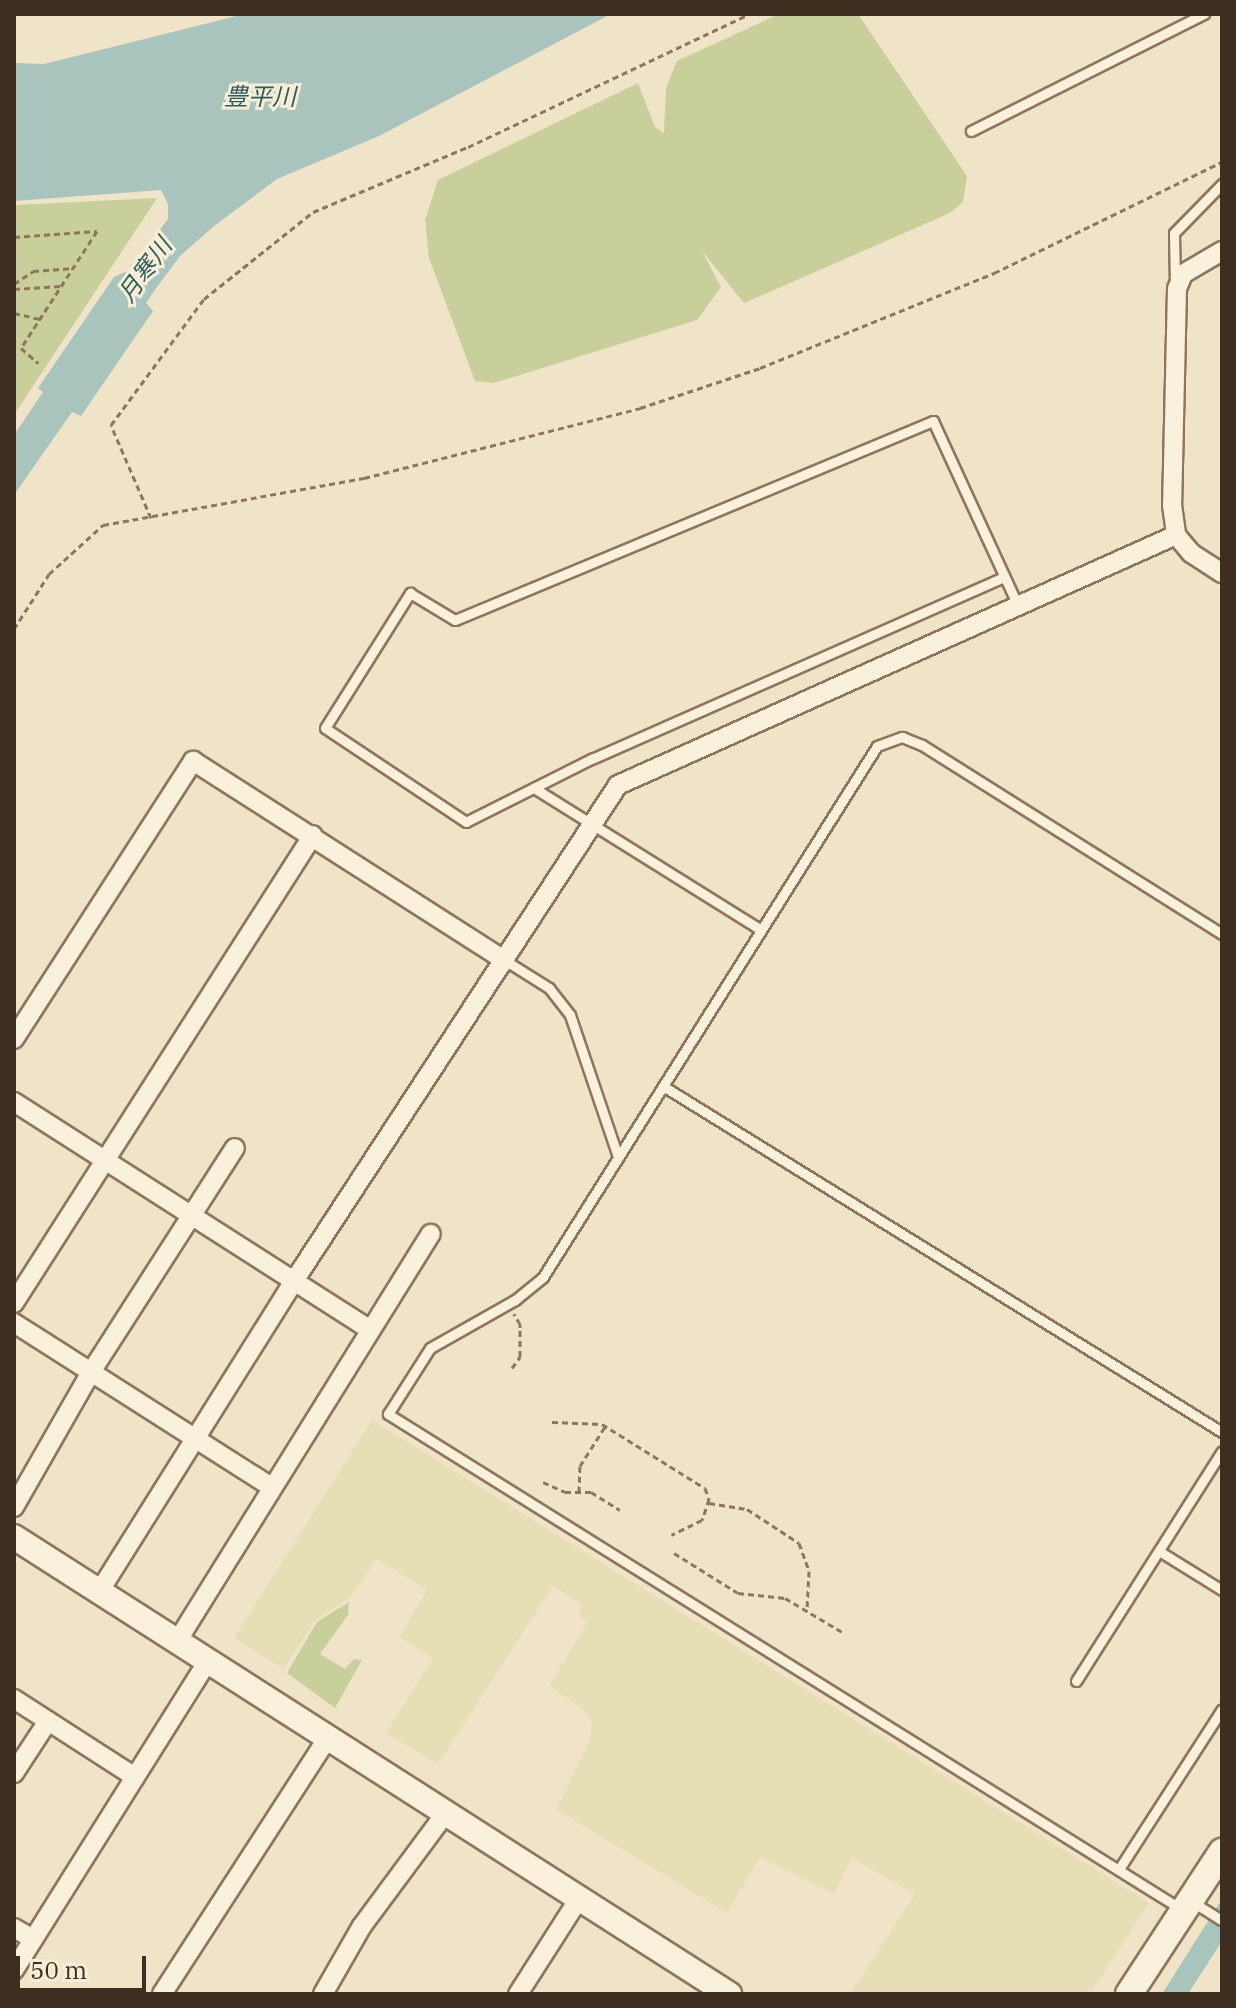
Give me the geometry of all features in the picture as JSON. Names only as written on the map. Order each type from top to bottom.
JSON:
[{"type":"main road","points":[[1129,1994],[1193,1908],[1222,1852]]},
{"type":"street","points":[[1222,251],[1183,274],[1176,292],[1172,505],[1176,535],[1191,553],[1222,573]]},
{"type":"street","points":[[99,1592],[193,1438],[618,785],[1176,535]]},
{"type":"street","points":[[14,1039],[193,761],[506,961]]},
{"type":"street","points":[[14,1303],[313,835]]},
{"type":"street","points":[[14,1102],[370,1330]]},
{"type":"street","points":[[14,1507],[91,1372],[235,1148]]},
{"type":"street","points":[[176,1643],[431,1234]]},
{"type":"street","points":[[14,1323],[271,1487]]},
{"type":"street","points":[[14,1537],[729,1994]]},
{"type":"street","points":[[14,1970],[207,1662]]},
{"type":"street","points":[[14,1699],[135,1777]]},
{"type":"street","points":[[14,1773],[48,1721]]},
{"type":"street","points":[[162,1994],[327,1739]]},
{"type":"street","points":[[323,1994],[362,1926],[445,1814]]},
{"type":"street","points":[[518,1994],[578,1900]]},
{"type":"street","points":[[14,1928],[33,1939]]},
{"type":"lane","points":[[971,131],[1204,14]]},
{"type":"lane","points":[[1176,292],[1174,233],[1222,184]]},
{"type":"lane","points":[[1004,577],[534,788],[466,822],[325,728],[410,593],[455,620],[933,421],[1018,606]]},
{"type":"lane","points":[[1222,934],[922,745],[902,737],[877,746],[543,1277],[508,1304],[430,1348],[388,1414],[1119,1869],[1222,1920]]},
{"type":"lane","points":[[534,788],[760,929]]},
{"type":"lane","points":[[506,961],[549,988],[570,1015],[618,1157]]},
{"type":"lane","points":[[663,1086],[1222,1432]]},
{"type":"lane","points":[[1076,1681],[1222,1451]]},
{"type":"lane","points":[[1159,1551],[1222,1590]]},
{"type":"lane","points":[[1119,1869],[1222,1709]]},
{"type":"path","points":[[151,518],[111,425],[204,299],[313,212],[468,147],[750,14]]},
{"type":"path","points":[[14,629],[49,574],[103,525],[378,474],[640,408],[760,368],[994,273],[1222,162]]},
{"type":"path","points":[[14,237],[97,231],[21,348],[38,363]]},
{"type":"path","points":[[14,286],[33,271],[72,268]]},
{"type":"path","points":[[14,286],[61,286]]},
{"type":"path","points":[[14,313],[22,311],[39,319]]},
{"type":"path","points":[[508,1304],[520,1324],[520,1357],[512,1368]]},
{"type":"path","points":[[552,1422],[606,1425],[640,1451],[697,1482],[709,1503]]},
{"type":"path","points":[[579,1492],[580,1466],[606,1425]]},
{"type":"path","points":[[543,1482],[599,1495],[620,1510]]},
{"type":"path","points":[[671,1535],[702,1520],[709,1503]]},
{"type":"path","points":[[709,1503],[747,1509],[799,1543],[809,1571],[807,1610]]},
{"type":"path","points":[[674,1553],[738,1593],[785,1598],[842,1632]]},
{"type":"shaded area","points":[[372,1420],[1149,1903],[1090,1994],[850,1994],[915,1894],[852,1858],[834,1894],[760,1857],[727,1913],[556,1809],[591,1738],[592,1722],[583,1709],[549,1686],[587,1623],[578,1615],[583,1605],[553,1586],[438,1764],[386,1733],[433,1658],[399,1637],[427,1590],[377,1559],[351,1597],[315,1620],[284,1669],[234,1638]]},
{"type":"green space","points":[[779,14],[858,14],[967,176],[963,202],[950,213],[744,303],[702,251],[721,287],[697,320],[494,383],[475,381],[429,258],[425,220],[438,180],[638,83],[655,127],[664,133],[666,88],[677,61]]},
{"type":"green space","points":[[157,198],[14,415],[14,205]]},
{"type":"green space","points":[[349,1602],[348,1615],[320,1654],[345,1669],[354,1659],[362,1660],[335,1708],[287,1673],[317,1622]]},
{"type":"water","name":"豊平川","points":[[245,14],[611,14],[379,136],[277,179],[214,226],[180,256],[146,303],[153,311],[81,416],[72,412],[14,495],[14,435],[43,392],[38,388],[114,277],[130,270],[168,219],[168,204],[161,190],[14,201],[14,63],[44,64]]},
{"type":"water","points":[[1222,1899],[1222,1941],[1188,1994],[1162,1994]]},
{"type":"water label","name":"月寒川","points":[[145,270]]}]
